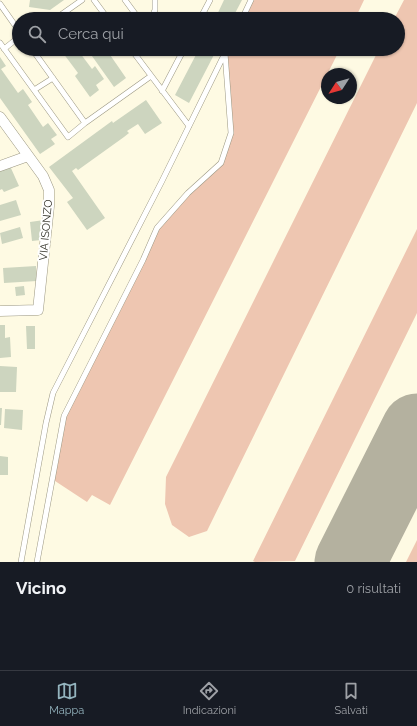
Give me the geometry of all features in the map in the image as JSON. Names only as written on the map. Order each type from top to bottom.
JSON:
[{"type":"street","name":"VIA ISONZO","points":[[0,116],[43,176],[49,190],[49,206],[38,310],[0,311]]},
{"type":"street","points":[[0,166],[28,156]]},
{"type":"lane","points":[[65,12],[82,0]]},
{"type":"lane","points":[[94,0],[103,12]]},
{"type":"lane","points":[[125,0],[134,12]]},
{"type":"lane","points":[[154,12],[155,0]]},
{"type":"lane","points":[[204,12],[210,0]]},
{"type":"lane","points":[[245,12],[251,0]]},
{"type":"lane","points":[[0,4],[12,21]]},
{"type":"lane","points":[[0,43],[68,138],[85,123],[151,76]]},
{"type":"lane","points":[[4,49],[12,43]]},
{"type":"lane","points":[[37,56],[85,123]]},
{"type":"lane","points":[[136,56],[189,126]]},
{"type":"lane","points":[[162,91],[180,56]]},
{"type":"lane","points":[[21,562],[46,423],[53,394],[224,56]]},
{"type":"lane","points":[[37,562],[64,416],[143,260],[157,228],[188,193],[221,163],[231,133],[226,56]]},
{"type":"lane","points":[[34,90],[53,78]]},
{"type":"shaded area","points":[[251,0],[364,0],[358,12],[245,12]]},
{"type":"shaded area","points":[[404,0],[417,0],[417,103],[207,531],[189,537],[172,525],[165,504],[166,477],[352,104],[357,104],[357,93],[376,56],[405,56],[405,12],[398,12]]},
{"type":"shaded area","points":[[227,56],[336,56],[330,68],[321,68],[321,87],[110,505],[92,495],[87,502],[52,479],[64,416],[157,228],[221,163],[231,133]]},
{"type":"shaded area","points":[[417,229],[417,313],[295,561],[255,562],[253,561]]},
{"type":"shaded area","points":[[417,540],[417,562],[406,562]]},
{"type":"building","points":[[30,0],[64,0],[50,10],[29,7]]},
{"type":"building","points":[[224,0],[242,0],[236,12],[218,12]]},
{"type":"building","points":[[65,56],[82,56],[92,69],[95,66],[104,79],[96,85],[99,90],[90,97],[75,76],[78,73]]},
{"type":"building","points":[[92,56],[111,56],[126,78],[114,87]]},
{"type":"building","points":[[195,56],[213,56],[189,103],[175,95]]},
{"type":"building","points":[[0,57],[6,66],[1,69],[18,93],[23,89],[32,102],[28,105],[43,127],[48,123],[57,135],[51,139],[55,144],[40,154],[0,98]]},
{"type":"building","points":[[146,100],[162,123],[145,134],[138,124],[127,131],[129,133],[124,137],[78,170],[76,168],[72,171],[105,218],[87,230],[67,202],[73,198],[49,167],[112,121],[113,123]]},
{"type":"building","points":[[10,166],[19,186],[4,192],[2,189],[0,190],[0,170]]},
{"type":"building","points":[[16,200],[21,215],[0,221],[0,205]]},
{"type":"building","points":[[44,220],[46,231],[40,231],[41,240],[32,241],[30,222]]},
{"type":"building","points":[[20,227],[23,238],[2,244],[0,233]]},
{"type":"building","points":[[36,266],[37,281],[4,283],[3,268]]},
{"type":"building","points":[[24,286],[25,295],[16,296],[15,287]]},
{"type":"building","points":[[0,325],[5,325],[5,338],[10,337],[11,357],[0,358]]},
{"type":"building","points":[[26,326],[35,326],[35,349],[27,349]]},
{"type":"building","points":[[0,366],[17,367],[16,392],[0,392]]},
{"type":"building","points":[[0,408],[2,408],[1,425],[0,425]]},
{"type":"building","points":[[5,409],[23,410],[22,430],[4,428]]},
{"type":"building","points":[[0,456],[8,457],[8,475],[0,475]]},
{"type":"runway","points":[[350,562],[417,429]]}]
